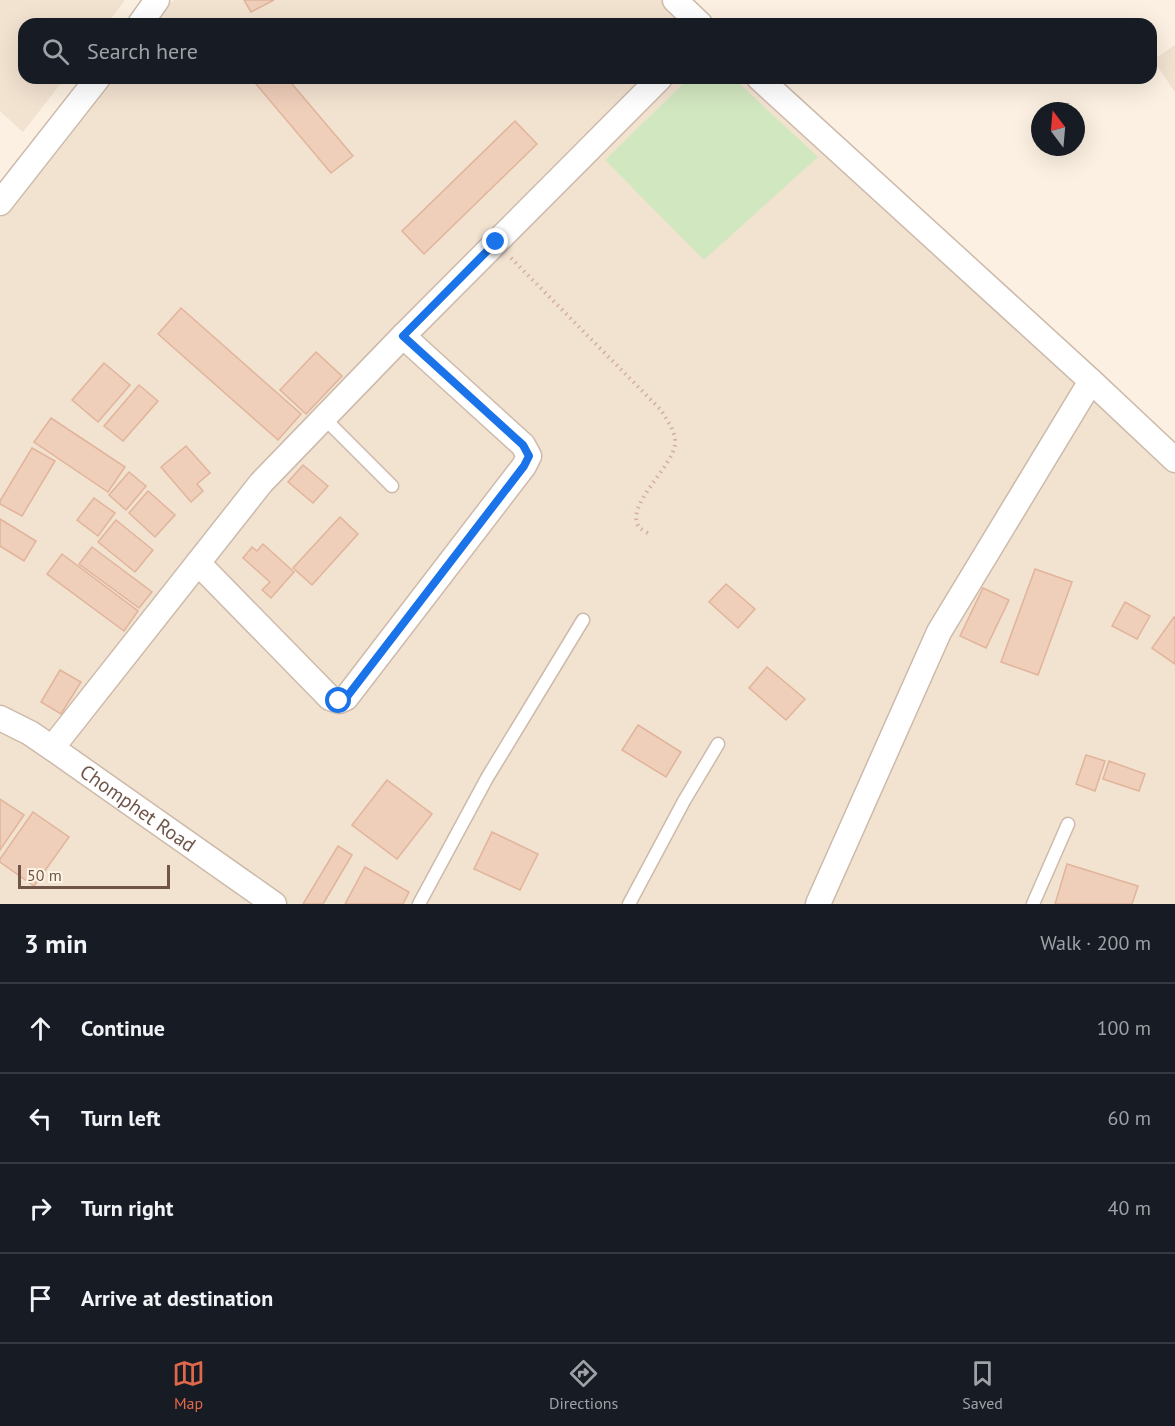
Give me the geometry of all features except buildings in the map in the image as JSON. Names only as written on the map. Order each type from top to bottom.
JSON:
[{"type":"street","points":[[144,18],[157,0]]},
{"type":"street","points":[[675,0],[694,18]]},
{"type":"street","points":[[0,203],[94,84]]},
{"type":"street","points":[[52,748],[261,483],[403,336],[654,84]]},
{"type":"street","points":[[766,84],[1175,460]]},
{"type":"street","points":[[198,563],[330,698],[339,701],[346,698],[517,475],[529,456],[523,445],[403,336]]},
{"type":"street","points":[[818,904],[939,632],[1091,381]]},
{"type":"street","name":"Chomphet Road","points":[[0,718],[30,733],[274,904]]},
{"type":"lane","points":[[324,418],[392,486]]},
{"type":"lane","points":[[419,904],[487,778],[583,621]]},
{"type":"lane","points":[[629,904],[684,801],[718,744]]},
{"type":"lane","points":[[1033,904],[1068,824]]},
{"type":"path","points":[[496,242],[661,410],[674,433],[675,445],[671,458],[637,508],[637,520],[640,527],[651,535]]},
{"type":"shaded area","points":[[0,0],[125,0],[112,18],[18,18],[18,84],[60,84],[23,132],[0,111]]},
{"type":"shaded area","points":[[175,0],[669,0],[688,18],[146,18],[150,13]]},
{"type":"shaded area","points":[[1175,45],[1175,92],[1157,66],[1157,57]]},
{"type":"shaded area","points":[[98,84],[759,84],[1175,474],[1175,904],[0,904],[0,218]]},
{"type":"green space","points":[[683,84],[739,84],[818,157],[704,260],[605,160]]},
{"type":"route","points":[[339,701],[346,698],[524,466],[529,456],[528,450],[523,445],[403,336],[496,242]]}]
